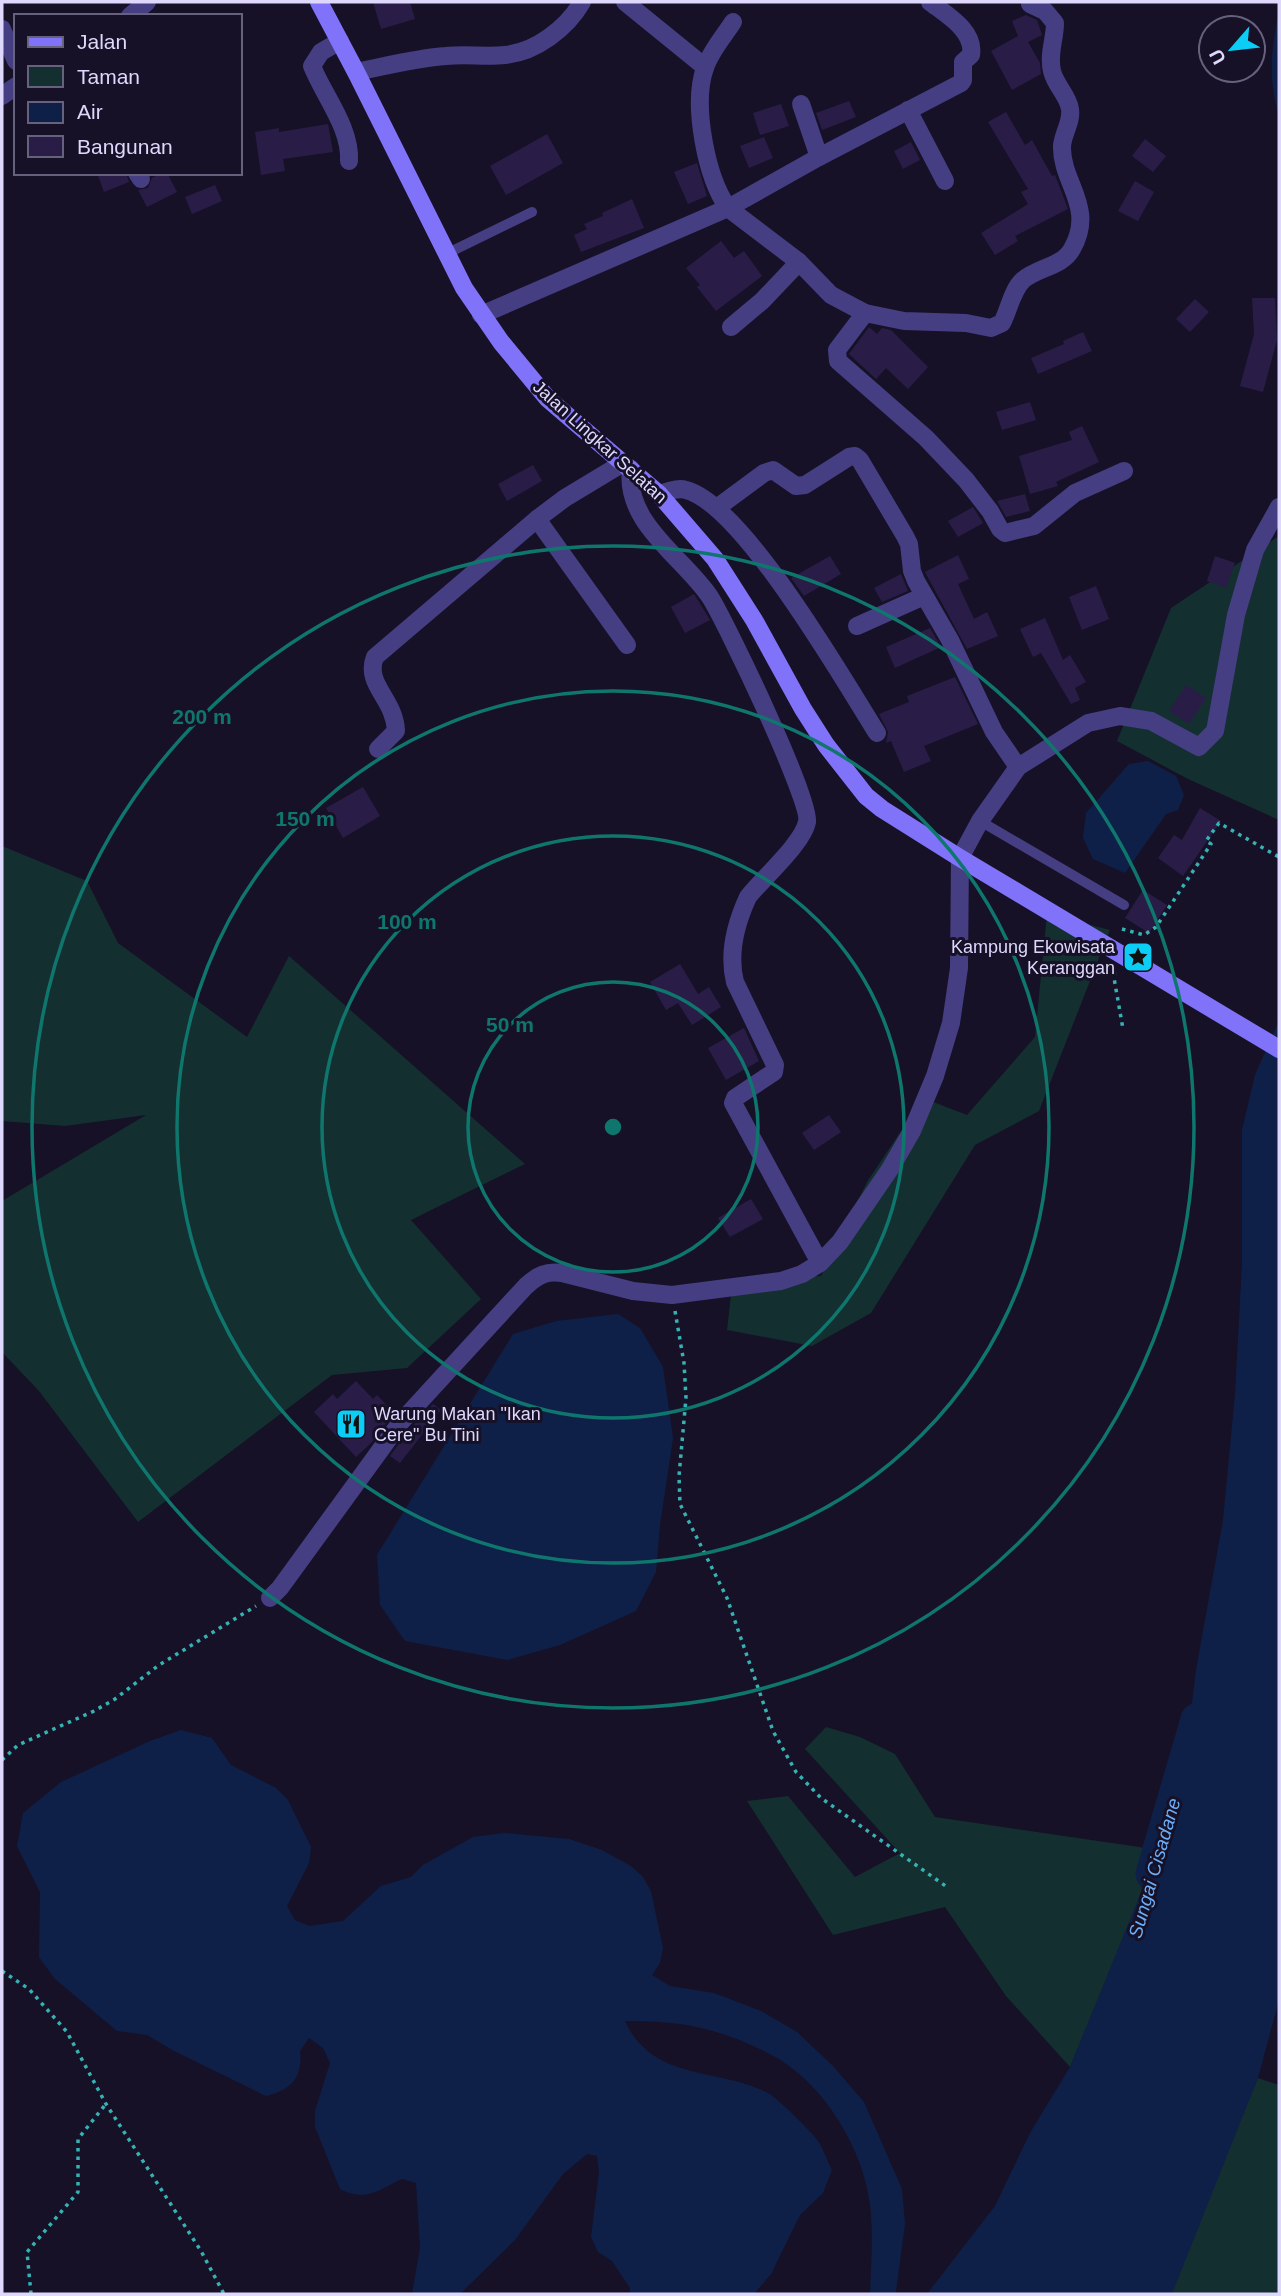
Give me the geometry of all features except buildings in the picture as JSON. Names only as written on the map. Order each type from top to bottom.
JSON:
[{"type":"main road","name":"Jalan Lingkar Selatan","points":[[319,2],[446,254],[481,315],[548,399],[659,494],[715,559],[754,620],[803,709],[852,781],[882,809],[960,858],[1279,1049]]},
{"type":"street","points":[[132,14],[147,2]]},
{"type":"street","points":[[356,72],[445,56],[507,55],[530,49],[549,38],[582,2]]},
{"type":"street","points":[[625,2],[705,67]]},
{"type":"street","points":[[481,315],[728,208],[818,157],[961,83],[964,62],[971,55],[971,41],[963,29],[930,2]]},
{"type":"street","points":[[733,22],[705,67],[701,86],[702,126],[712,175],[728,208],[799,262],[831,295],[865,313],[904,321],[967,323],[991,328],[1002,323],[1016,289],[1023,280],[1060,261],[1071,252],[1079,235],[1080,212],[1064,162],[1062,146],[1070,120],[1070,109],[1052,71],[1055,23],[1045,11],[1030,4]]},
{"type":"street","points":[[2,29],[14,56]]},
{"type":"street","points":[[340,41],[321,52],[312,66],[346,136],[350,149],[349,161]]},
{"type":"street","points":[[800,104],[818,157]]},
{"type":"street","points":[[908,110],[945,181]]},
{"type":"street","points":[[731,327],[762,301],[799,262]]},
{"type":"street","points":[[865,313],[837,350],[838,361],[926,438],[966,480],[1005,533],[1034,526],[1075,493],[1124,471]]},
{"type":"street","points":[[718,507],[764,473],[773,470],[796,486],[804,485],[849,457],[855,456],[860,460],[909,544],[912,571],[950,640],[994,732],[1018,766]]},
{"type":"street","points":[[378,749],[396,731],[396,719],[390,704],[374,681],[371,667],[375,657],[537,519],[565,498],[627,466],[637,508],[645,522],[707,593],[725,621],[793,775],[808,818],[803,832],[790,850],[764,877],[743,908],[731,957],[735,982],[775,1066],[774,1072],[735,1098],[733,1103],[820,1263]]},
{"type":"street","points":[[659,494],[679,489],[688,490],[718,507],[772,571],[877,733]]},
{"type":"street","points":[[270,1598],[400,1423],[539,1275],[562,1273],[633,1291],[672,1295],[780,1281],[802,1274],[820,1263],[840,1242],[890,1169],[912,1131],[936,1076],[951,1023],[959,968],[960,858],[980,821],[1018,766],[1088,723],[1120,716],[1151,721],[1199,747],[1215,731],[1236,615],[1255,550],[1279,507]]},
{"type":"street","points":[[537,519],[627,645]]},
{"type":"street","points":[[857,626],[924,596]]},
{"type":"lane","points":[[446,254],[532,212]]},
{"type":"lane","points":[[980,821],[1124,905]]},
{"type":"path","points":[[1122,929],[1143,935],[1156,927],[1211,844],[1206,841],[1219,823],[1279,858]]},
{"type":"path","points":[[672,1295],[684,1363],[686,1398],[679,1476],[680,1504],[727,1598],[774,1731],[796,1772],[821,1798],[947,1887]]},
{"type":"path","points":[[2,1760],[18,1745],[115,1699],[159,1665],[270,1598]]},
{"type":"path","points":[[2,1971],[29,1989],[67,2032],[106,2104],[201,2251],[224,2294]]},
{"type":"path","points":[[31,2294],[27,2252],[78,2192],[78,2139],[106,2104]]},
{"type":"green space","points":[[1279,536],[1279,820],[1188,779],[1117,741],[1171,608]]},
{"type":"green space","points":[[2,846],[87,881],[118,943],[247,1037],[289,956],[525,1164],[411,1220],[481,1299],[407,1368],[332,1375],[138,1522],[39,1391],[2,1352],[2,1201],[146,1115],[65,1126],[2,1121]]},
{"type":"green space","points":[[1047,914],[1110,930],[1039,1111],[975,1145],[871,1313],[812,1346],[727,1330],[733,1278],[821,1276],[867,1182],[923,1098],[967,1115],[1035,1037]]},
{"type":"green space","points":[[826,1727],[860,1737],[895,1754],[935,1817],[1160,1850],[1070,2067],[1006,1996],[945,1907],[833,1935],[747,1801],[788,1796],[855,1877],[900,1853],[805,1749]]},
{"type":"green space","points":[[1258,2078],[1279,2085],[1279,2294],[1168,2294]]},
{"type":"water","points":[[1279,13],[1279,115],[1273,90],[1272,64]]},
{"type":"water","points":[[1148,761],[1176,776],[1184,795],[1178,810],[1166,814],[1125,873],[1093,859],[1083,838],[1086,813],[1129,764]]},
{"type":"water","points":[[1279,1021],[1279,2000],[1258,2078],[1172,2294],[927,2294],[995,2206],[1030,2133],[1070,2067],[1157,1853],[1182,1784],[1196,1670],[1223,1520],[1235,1394],[1242,1264],[1242,1130],[1255,1075]]},
{"type":"water","points":[[618,1314],[640,1328],[663,1367],[673,1438],[656,1572],[636,1611],[560,1645],[507,1660],[405,1641],[380,1605],[377,1555],[513,1334],[556,1321]]},
{"type":"water","points":[[181,1730],[212,1738],[231,1765],[276,1788],[288,1800],[311,1847],[309,1863],[287,1906],[295,1920],[309,1926],[343,1921],[381,1886],[411,1877],[423,1865],[473,1837],[505,1833],[569,1839],[602,1850],[631,1866],[643,1877],[651,1891],[663,1948],[660,1963],[652,1975],[670,1986],[714,1993],[761,2011],[797,2032],[833,2066],[864,2102],[902,2189],[905,2224],[897,2294],[870,2294],[872,2244],[868,2192],[862,2170],[842,2126],[814,2088],[779,2059],[733,2038],[685,2025],[625,2021],[637,2041],[669,2064],[728,2079],[768,2093],[802,2123],[820,2144],[832,2170],[823,2193],[800,2215],[771,2274],[754,2294],[630,2294],[630,2288],[612,2261],[598,2252],[591,2237],[599,2173],[597,2156],[587,2154],[563,2174],[515,2240],[460,2294],[412,2294],[420,2248],[416,2183],[402,2179],[365,2195],[340,2189],[315,2127],[315,2111],[330,2063],[323,2048],[309,2038],[300,2051],[299,2068],[294,2081],[282,2090],[266,2096],[147,2035],[117,2031],[55,1979],[39,1957],[40,1892],[17,1846],[23,1813],[61,1782],[150,1741]]},
{"type":"waterway","name":"Sungai Cisadane","points":[[1153,1874],[1198,1720]]},
{"type":"place","name":"Kampung Ekowisata Keranggan","points":[[1138,957]]},
{"type":"place","name":"Warung Makan \"Ikan Cere\" Bu Tini","points":[[351,1424]]}]
